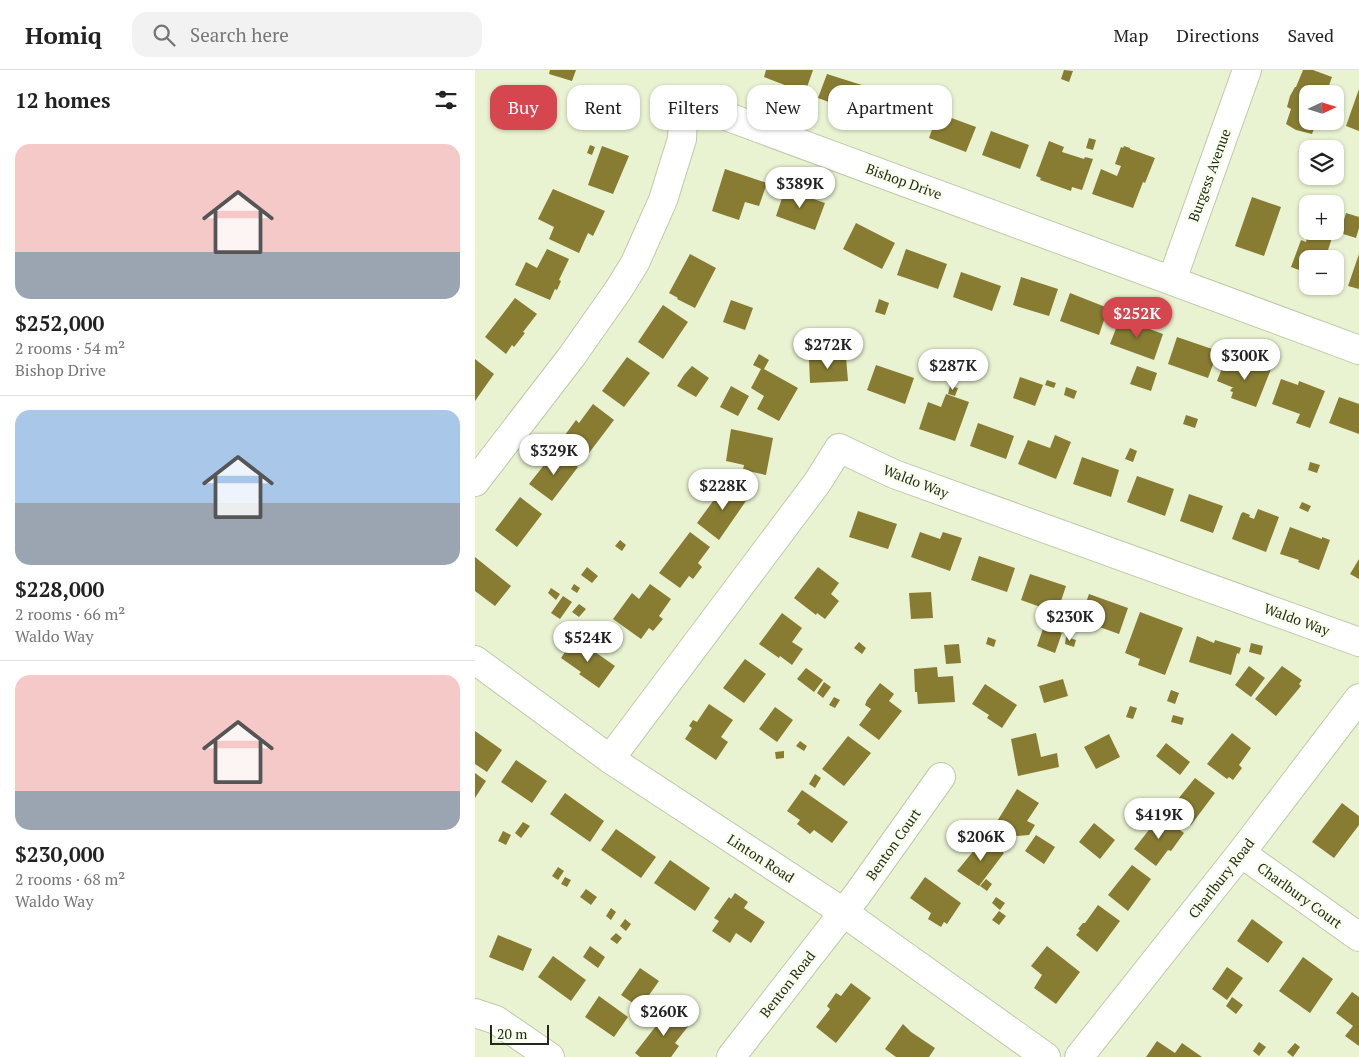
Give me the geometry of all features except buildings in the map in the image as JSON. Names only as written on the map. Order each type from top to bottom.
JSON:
[{"type":"street","name":"Burgess Avenue","points":[[1172,280],[1247,70]]},
{"type":"street","name":"Bishop Drive","points":[[475,482],[572,356],[635,263],[663,200],[682,139],[683,120],[696,105],[1359,350]]},
{"type":"street","name":"Waldo Way","points":[[609,759],[817,483],[839,448],[894,474],[1359,642]]},
{"type":"street","name":"Linton Road","points":[[475,660],[609,759],[843,912],[1045,1057]]},
{"type":"street","name":"Charlbury Road","points":[[1079,1057],[1241,853],[1359,698]]},
{"type":"street","name":"Benton Court","points":[[843,912],[941,777]]},
{"type":"street","name":"Charlbury Court","points":[[1241,853],[1359,937]]},
{"type":"street","name":"Benton Road","points":[[731,1057],[843,912]]},
{"type":"street","points":[[475,1013],[496,1020],[550,1057]]}]
